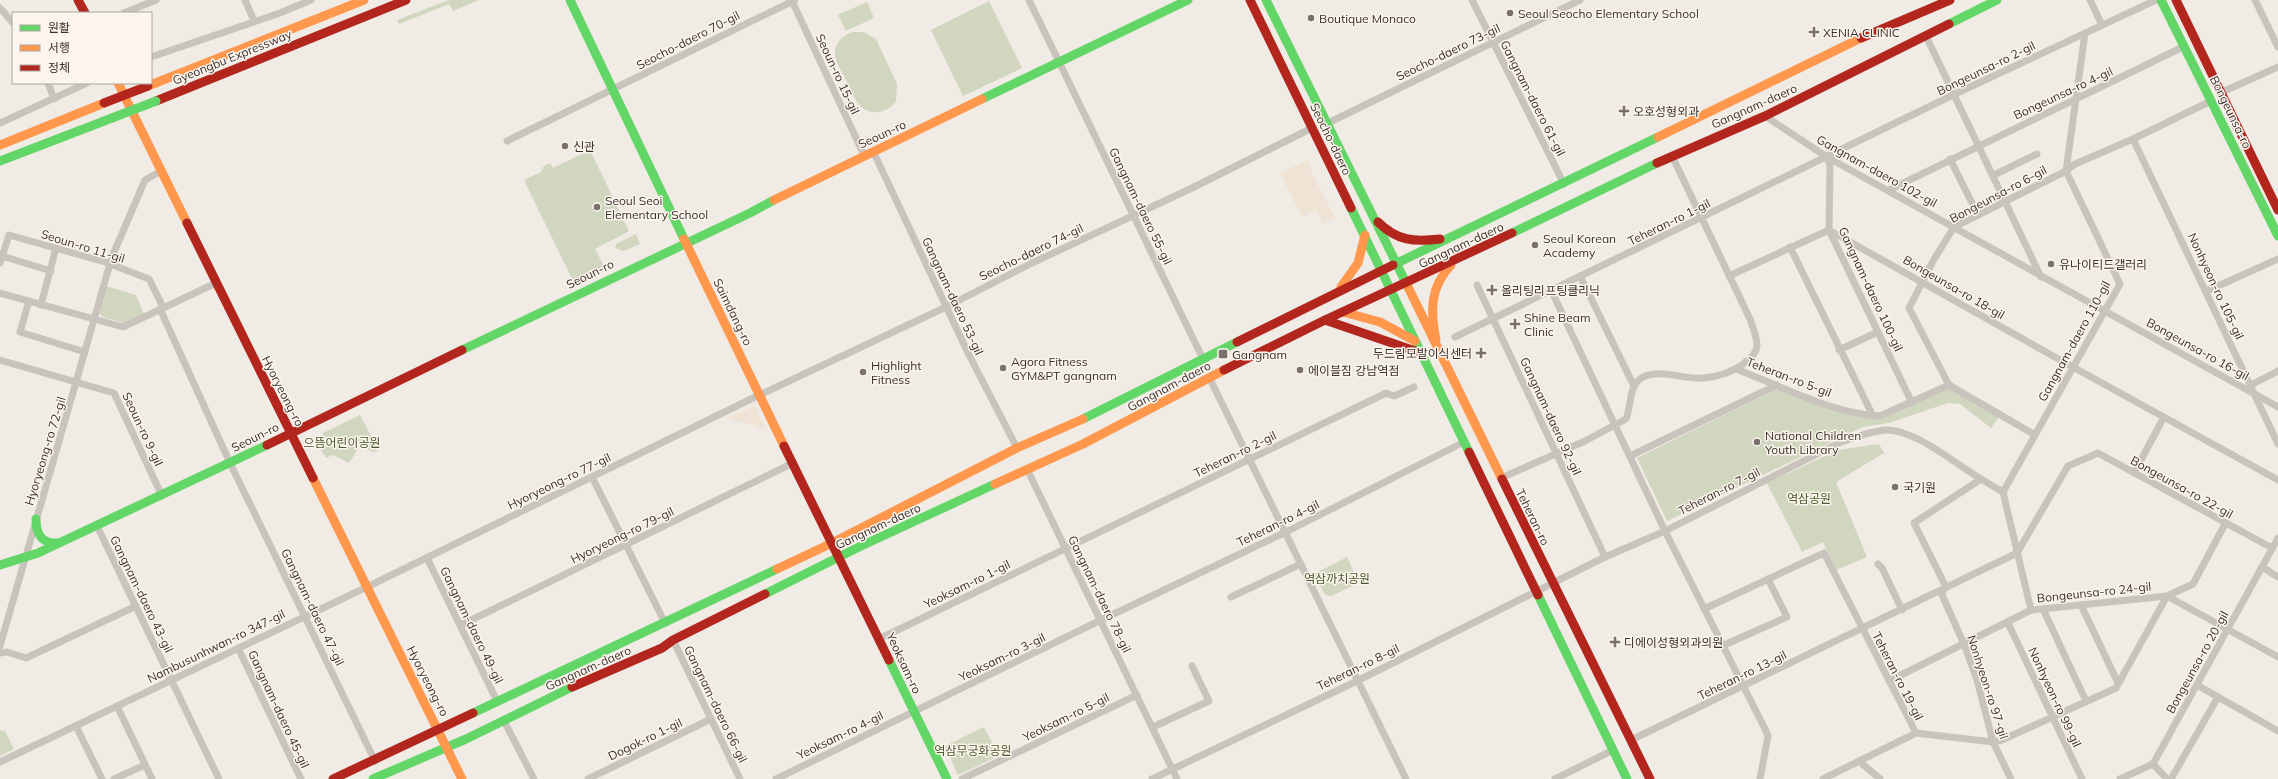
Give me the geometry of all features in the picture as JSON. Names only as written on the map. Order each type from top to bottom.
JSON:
[{"type":"main road","points":[[78,0],[84,12]]},
{"type":"main road","name":"Gyeongbu Expressway","points":[[0,145],[364,0]]},
{"type":"main road","name":"Gyeongbu Expressway","points":[[0,161],[156,101],[406,0]]},
{"type":"main road","name":"Saimdang-ro","points":[[570,0],[832,543]]},
{"type":"main road","name":"Seoun-ro","points":[[0,565],[26,557],[60,543],[162,496],[686,242],[750,213],[793,189],[1188,0]]},
{"type":"main road","name":"Seocho-daero","points":[[1250,0],[1390,289]]},
{"type":"main road","name":"Seocho-daero","points":[[1266,0],[1395,264]]},
{"type":"main road","name":"Gangnam-daero","points":[[333,779],[375,761],[497,701],[832,543],[1017,448],[1074,423],[1335,293],[1564,184],[1846,45],[1950,0]]},
{"type":"main road","name":"Gangnam-daero","points":[[379,778],[504,721],[560,692],[662,648],[673,640],[838,558],[1028,471],[1132,420],[1154,405],[1325,320],[1390,289],[1455,261],[1672,156],[1765,116],[1997,0]]},
{"type":"main road","name":"Bongeunsa-ro","points":[[2161,0],[2275,220],[2278,236]]},
{"type":"main road","name":"Bongeunsa-ro","points":[[2176,0],[2278,210]]},
{"type":"main road","name":"Hyoryeong-ro","points":[[118,84],[462,779]]},
{"type":"main road","points":[[1370,213],[1391,235],[1398,239],[1412,242],[1448,238]]},
{"type":"main road","points":[[1335,293],[1349,279],[1359,264],[1364,235]]},
{"type":"main road","points":[[1440,357],[1432,319],[1432,298],[1444,272],[1455,261]]},
{"type":"main road","name":"Teheran-ro","points":[[1395,264],[1650,779]]},
{"type":"main road","points":[[1390,289],[1627,779]]},
{"type":"main road","points":[[1402,314],[1404,307],[1411,307],[1424,334],[1429,335]]},
{"type":"main road","points":[[1342,312],[1361,314],[1387,323],[1416,341]]},
{"type":"main road","points":[[1325,320],[1422,353]]},
{"type":"main road","points":[[36,519],[36,530],[39,538],[49,543],[60,543]]},
{"type":"main road","name":"Yeoksam-ro","points":[[832,543],[947,779]]},
{"type":"street","points":[[126,12],[154,0]]},
{"type":"street","points":[[245,0],[254,21]]},
{"type":"street","points":[[152,57],[311,0]]},
{"type":"street","name":"Gangnam-daero 55-gil","points":[[1029,0],[1054,55],[1060,62],[1134,214],[1202,359]]},
{"type":"street","name":"Gangnam-daero 61-gil","points":[[1472,0],[1492,43],[1564,184]]},
{"type":"street","name":"Seocho-daero 73-gil","points":[[1326,124],[1580,0]]},
{"type":"street","points":[[2090,0],[2102,25]]},
{"type":"street","name":"Bongeunsa-ro 2-gil","points":[[1827,157],[1954,94],[2156,0]]},
{"type":"street","points":[[2255,0],[2278,47]]},
{"type":"street","name":"Seocho-daero 70-gil","points":[[613,90],[793,1]]},
{"type":"street","name":"Seoun-ro 15-gil","points":[[793,1],[864,155]]},
{"type":"street","points":[[0,8],[12,22]]},
{"type":"street","points":[[2066,171],[2077,100],[2085,33]]},
{"type":"street","points":[[1926,36],[2006,200],[2041,277]]},
{"type":"street","name":"Bongeunsa-ro 4-gil","points":[[1889,190],[1979,145],[2077,100],[2185,46]]},
{"type":"street","points":[[2220,93],[2278,66]]},
{"type":"street","points":[[48,84],[54,98]]},
{"type":"street","points":[[0,123],[85,84]]},
{"type":"street","points":[[507,141],[613,90]]},
{"type":"street","name":"Bongeunsa-ro 6-gil","points":[[1949,385],[1909,308],[1922,282],[1954,227],[2066,171],[2075,164],[2133,139],[2212,101]]},
{"type":"street","name":"Gangnam-daero 102-gil","points":[[1765,116],[1827,157],[1889,190],[2041,277],[2106,311]]},
{"type":"street","name":"Seocho-daero 74-gil","points":[[760,395],[946,307],[1032,263],[1134,214],[1190,189],[1312,128]]},
{"type":"street","name":"Nonhyeon-ro 105-gil","points":[[2133,139],[2207,291],[2278,444]]},
{"type":"street","name":"Gangnam-daero 53-gil","points":[[873,151],[946,307],[1017,448]]},
{"type":"street","points":[[1994,176],[2037,154]]},
{"type":"street","points":[[1672,156],[1757,339],[1757,351],[1754,356],[1736,369]]},
{"type":"street","name":"Teheran-ro 1-gil","points":[[1455,337],[1827,157]]},
{"type":"street","name":"Gangnam-daero 100-gil","points":[[1827,157],[1830,166],[1830,230],[1912,403]]},
{"type":"street","points":[[1950,159],[1978,215]]},
{"type":"street","name":"Hyoryeong-ro 72-gil","points":[[0,646],[110,265],[145,180],[161,171]]},
{"type":"street","name":"Gangnam-daero 110-gil","points":[[2003,492],[2120,284],[2066,171]]},
{"type":"street","points":[[1729,276],[1830,230]]},
{"type":"street","name":"Bongeunsa-ro 18-gil","points":[[1830,230],[2073,367],[2278,480]]},
{"type":"street","name":"Seoun-ro 11-gil","points":[[1,260],[9,235],[56,248],[149,279],[230,463]]},
{"type":"street","points":[[1790,247],[1839,350],[1873,416]]},
{"type":"street","points":[[41,304],[56,248]]},
{"type":"street","points":[[1,260],[51,271]]},
{"type":"street","points":[[2207,291],[2278,260]]},
{"type":"street","points":[[1500,478],[1586,441],[1616,426],[1626,419],[1634,386],[1580,276]]},
{"type":"street","points":[[0,293],[123,327],[216,283]]},
{"type":"street","name":"Gangnam-daero 92-gil","points":[[1477,285],[1606,557]]},
{"type":"street","points":[[1551,290],[1665,531],[1768,736],[1760,779]]},
{"type":"street","points":[[29,301],[20,332],[85,352]]},
{"type":"street","name":"Bongeunsa-ro 16-gil","points":[[2106,311],[2252,388],[2278,407]]},
{"type":"street","points":[[1839,350],[1878,332]]},
{"type":"street","name":"Seoun-ro 9-gil","points":[[0,360],[114,393],[162,496]]},
{"type":"street","name":"Teheran-ro 5-gil","points":[[1634,386],[1641,379],[1655,374],[1703,378],[1736,369],[1854,413],[1880,416],[1912,403],[1949,385]]},
{"type":"street","points":[[2252,388],[2278,372]]},
{"type":"street","points":[[1209,377],[1406,779]]},
{"type":"street","points":[[1630,456],[1777,384]]},
{"type":"street","points":[[1949,385],[2036,435]]},
{"type":"street","name":"Teheran-ro 2-gil","points":[[1065,548],[1386,393],[1394,396],[1414,387]]},
{"type":"street","name":"Hyoryeong-ro 77-gil","points":[[367,588],[760,395]]},
{"type":"street","points":[[2134,473],[2164,417]]},
{"type":"street","name":"Teheran-ro 7-gil","points":[[1553,583],[1606,557],[1665,531],[1841,442],[1865,434],[1887,430],[1909,436],[1936,449],[1981,479]]},
{"type":"street","name":"Teheran-ro 4-gil","points":[[1099,621],[1286,532],[1464,442]]},
{"type":"street","name":"Bongeunsa-ro 22-gil","points":[[2017,553],[2068,466],[2098,452],[2225,524],[2272,548]]},
{"type":"street","name":"Gangnam-daero 47-gil","points":[[230,463],[375,761]]},
{"type":"street","name":"Hyoryeong-ro 79-gil","points":[[461,625],[793,463]]},
{"type":"street","name":"Gangnam-daero 78-gil","points":[[1028,471],[1099,621],[1153,727],[1177,779]]},
{"type":"street","points":[[592,477],[664,622]]},
{"type":"street","points":[[1981,479],[2003,492],[2031,610]]},
{"type":"street","name":"Nonhyeon-ro 97-gil","points":[[1981,479],[1914,523],[1945,585],[1942,595],[1964,644],[1977,680],[1993,742],[2011,779]]},
{"type":"street","points":[[2167,596],[2193,584],[2225,524]]},
{"type":"street","name":"Gangnam-daero 43-gil","points":[[97,526],[218,779]]},
{"type":"street","name":"Bongeunsa-ro 20-gil","points":[[2153,764],[2278,538]]},
{"type":"street","name":"Yeoksam-ro 1-gil","points":[[879,639],[1065,548]]},
{"type":"street","points":[[1704,609],[1824,553],[1862,629]]},
{"type":"street","name":"Teheran-ro 13-gil","points":[[1631,740],[2017,553]]},
{"type":"street","name":"Gangnam-daero 49-gil","points":[[427,558],[497,701]]},
{"type":"street","points":[[1231,597],[1301,564]]},
{"type":"street","points":[[1878,564],[1882,568],[1902,610]]},
{"type":"street","points":[[2262,567],[2278,577]]},
{"type":"street","points":[[1722,646],[1786,617],[1768,579]]},
{"type":"street","name":"Teheran-ro 8-gil","points":[[1152,779],[1553,583]]},
{"type":"street","name":"Nambusunhwan-ro 347-gil","points":[[0,762],[305,616],[367,588]]},
{"type":"street","name":"Bongeunsa-ro 24-gil","points":[[1889,682],[2031,610],[2167,596],[2228,628],[2278,657]]},
{"type":"street","name":"Teheran-ro 19-gil","points":[[1822,779],[1916,733],[1993,742],[2002,740],[2086,700],[2116,688],[2167,596]]},
{"type":"street","points":[[2081,605],[2118,683]]},
{"type":"street","points":[[0,653],[7,652],[26,658],[136,606]]},
{"type":"street","points":[[2043,609],[2086,700]]},
{"type":"street","name":"Yeoksam-ro 3-gil","points":[[914,712],[1099,621]]},
{"type":"street","name":"Nonhyeon-ro 99-gil","points":[[2008,623],[2082,779]]},
{"type":"street","name":"Teheran-ro 19-gil","points":[[1862,629],[1916,733]]},
{"type":"street","name":"Gangnam-daero 66-gil","points":[[673,640],[740,779]]},
{"type":"street","name":"Gangnam-daero 45-gil","points":[[238,648],[300,779]]},
{"type":"street","points":[[1153,727],[1209,701],[1192,666]]},
{"type":"street","points":[[2197,685],[2278,731]]},
{"type":"street","name":"Yeoksam-ro 5-gil","points":[[962,779],[1137,695]]},
{"type":"street","points":[[2171,779],[2218,697]]},
{"type":"street","points":[[117,706],[152,779]]},
{"type":"street","name":"Yeoksam-ro 4-gil","points":[[776,779],[914,712]]},
{"type":"street","name":"Dogok-ro 1-gil","points":[[588,779],[711,719]]},
{"type":"street","points":[[504,721],[534,779]]},
{"type":"street","points":[[76,726],[102,779]]},
{"type":"street","points":[[1555,779],[1612,750]]},
{"type":"street","points":[[1859,761],[1880,779]]},
{"type":"street","points":[[2120,779],[2153,764],[2167,779]]},
{"type":"street","points":[[114,779],[145,765]]},
{"type":"green space","points":[[449,0],[479,0],[453,11],[449,4],[399,24],[397,20]]},
{"type":"green space","points":[[989,1],[1022,68],[963,96],[931,30]]},
{"type":"green space","points":[[867,2],[874,18],[846,31],[838,15]]},
{"type":"green space","points":[[853,32],[864,32],[876,39],[897,84],[896,101],[886,110],[871,112],[861,106],[854,97],[837,62],[835,51],[837,44],[844,37]]},
{"type":"green space","points":[[590,150],[629,231],[595,249],[606,270],[575,285],[524,180],[541,172],[543,167],[550,163],[553,168]]},
{"type":"green space","points":[[636,234],[640,244],[624,251],[615,248],[616,244]]},
{"type":"green space","points":[[106,286],[136,295],[144,314],[124,323],[103,317],[99,313]]},
{"type":"green space","points":[[1779,388],[1855,416],[1882,419],[1949,388],[1999,417],[1991,428],[1960,404],[1948,403],[1889,423],[1863,427],[1667,521],[1637,458]]},
{"type":"green space","name":"으뜸어린이공원","points":[[360,415],[378,450],[374,452],[359,447],[349,463],[333,455],[326,458],[318,445],[323,433]]},
{"type":"green space","name":"역삼공원","points":[[1879,444],[1884,453],[1836,482],[1867,557],[1836,570],[1823,542],[1802,552],[1767,483],[1838,450]]},
{"type":"green space","name":"역삼까치공원","points":[[1347,557],[1359,583],[1331,596],[1325,595],[1314,574]]},
{"type":"green space","name":"역삼무궁화공원","points":[[984,727],[999,756],[958,775],[945,746]]},
{"type":"green space","points":[[0,730],[5,731],[14,749],[0,756]]},
{"type":"shaded area","points":[[1308,160],[1312,174],[1335,218],[1323,224],[1316,210],[1302,217],[1280,173]]},
{"type":"shaded area","points":[[755,406],[766,431],[751,424],[731,420],[729,417]]},
{"type":"traffic: fast","points":[[570,0],[684,239]]},
{"type":"traffic: fast","points":[[982,99],[1188,0]]},
{"type":"traffic: fast","points":[[1266,0],[1408,287]]},
{"type":"traffic: fast","points":[[1949,24],[1997,0]]},
{"type":"traffic: fast","points":[[2161,0],[2278,236]]},
{"type":"traffic: fast","points":[[112,118],[156,101]]},
{"type":"traffic: fast","points":[[0,161],[112,118]]},
{"type":"traffic: fast","points":[[1393,265],[1658,137]]},
{"type":"traffic: fast","points":[[1512,233],[1657,163]]},
{"type":"traffic: fast","points":[[462,350],[750,213],[774,200]]},
{"type":"traffic: fast","points":[[1351,208],[1469,452]]},
{"type":"traffic: fast","points":[[1083,419],[1237,342]]},
{"type":"traffic: fast","points":[[0,565],[38,553],[267,445]]},
{"type":"traffic: fast","points":[[765,594],[861,546],[995,484]]},
{"type":"traffic: fast","points":[[36,519],[37,530],[41,537],[48,542],[59,543]]},
{"type":"traffic: fast","points":[[473,713],[777,569]]},
{"type":"traffic: fast","points":[[1538,595],[1627,779]]},
{"type":"traffic: fast","points":[[889,660],[947,779]]},
{"type":"traffic: fast","points":[[373,779],[466,739],[572,687]]},
{"type":"traffic: slow","points":[[148,86],[364,0]]},
{"type":"traffic: slow","points":[[1658,137],[1861,38]]},
{"type":"traffic: slow","points":[[118,84],[187,223]]},
{"type":"traffic: slow","points":[[774,200],[982,99]]},
{"type":"traffic: slow","points":[[0,145],[104,103]]},
{"type":"traffic: slow","points":[[1341,287],[1358,263],[1365,235]]},
{"type":"traffic: slow","points":[[684,239],[784,446]]},
{"type":"traffic: slow","points":[[1436,340],[1433,319],[1433,300],[1439,282],[1451,265]]},
{"type":"traffic: slow","points":[[1408,287],[1502,479]]},
{"type":"traffic: slow","points":[[1343,312],[1380,322],[1415,341]]},
{"type":"traffic: slow","points":[[995,484],[1083,444],[1224,370]]},
{"type":"traffic: slow","points":[[777,569],[832,543],[1017,448],[1083,419]]},
{"type":"traffic: slow","points":[[313,478],[462,779]]},
{"type":"traffic: jam","points":[[78,0],[84,12]]},
{"type":"traffic: jam","points":[[156,101],[406,0]]},
{"type":"traffic: jam","points":[[1250,0],[1351,208]]},
{"type":"traffic: jam","points":[[1861,38],[1950,0]]},
{"type":"traffic: jam","points":[[2176,0],[2278,210]]},
{"type":"traffic: jam","points":[[1657,163],[1765,116],[1949,24]]},
{"type":"traffic: jam","points":[[104,103],[148,86]]},
{"type":"traffic: jam","points":[[1378,222],[1392,233],[1406,239],[1440,239]]},
{"type":"traffic: jam","points":[[187,223],[313,478]]},
{"type":"traffic: jam","points":[[1224,370],[1325,320],[1512,233]]},
{"type":"traffic: jam","points":[[1237,342],[1393,265]]},
{"type":"traffic: jam","points":[[1325,320],[1421,353]]},
{"type":"traffic: jam","points":[[267,445],[462,350]]},
{"type":"traffic: jam","points":[[784,446],[889,660]]},
{"type":"traffic: jam","points":[[1469,452],[1538,595]]},
{"type":"traffic: jam","points":[[1502,479],[1650,779]]},
{"type":"traffic: jam","points":[[572,687],[662,648],[673,640],[765,594]]},
{"type":"traffic: jam","points":[[333,779],[473,713]]},
{"type":"place","name":"Seoul Seocho Elementary School","points":[[1510,13]]},
{"type":"place","name":"Boutique Monaco","points":[[1311,18]]},
{"type":"place","name":"XENIA CLINIC","points":[[1814,32]]},
{"type":"place","name":"오호성형외과","points":[[1624,111]]},
{"type":"place","name":"신관","points":[[565,146]]},
{"type":"place","name":"Seoul Seoi Elementary School","points":[[597,207]]},
{"type":"place","name":"Seoul Korean Academy","points":[[1535,245]]},
{"type":"place","name":"유나이티드갤러리","points":[[2051,264]]},
{"type":"place","name":"올리팅리프팅클리닉","points":[[1492,290]]},
{"type":"place","name":"Shine Beam Clinic","points":[[1515,324]]},
{"type":"place","name":"두드림모발이식센터","points":[[1481,353]]},
{"type":"place","name":"Gangnam","points":[[1223,354]]},
{"type":"place","name":"Agora Fitness GYM&PT gangnam","points":[[1003,368]]},
{"type":"place","name":"에이블짐 강남역점","points":[[1300,370]]},
{"type":"place","name":"Highlight Fitness","points":[[863,372]]},
{"type":"place","name":"National Children Youth Library","points":[[1757,442]]},
{"type":"place","name":"국기원","points":[[1895,487]]},
{"type":"place","name":"디에이성형외과의원","points":[[1615,642]]}]
